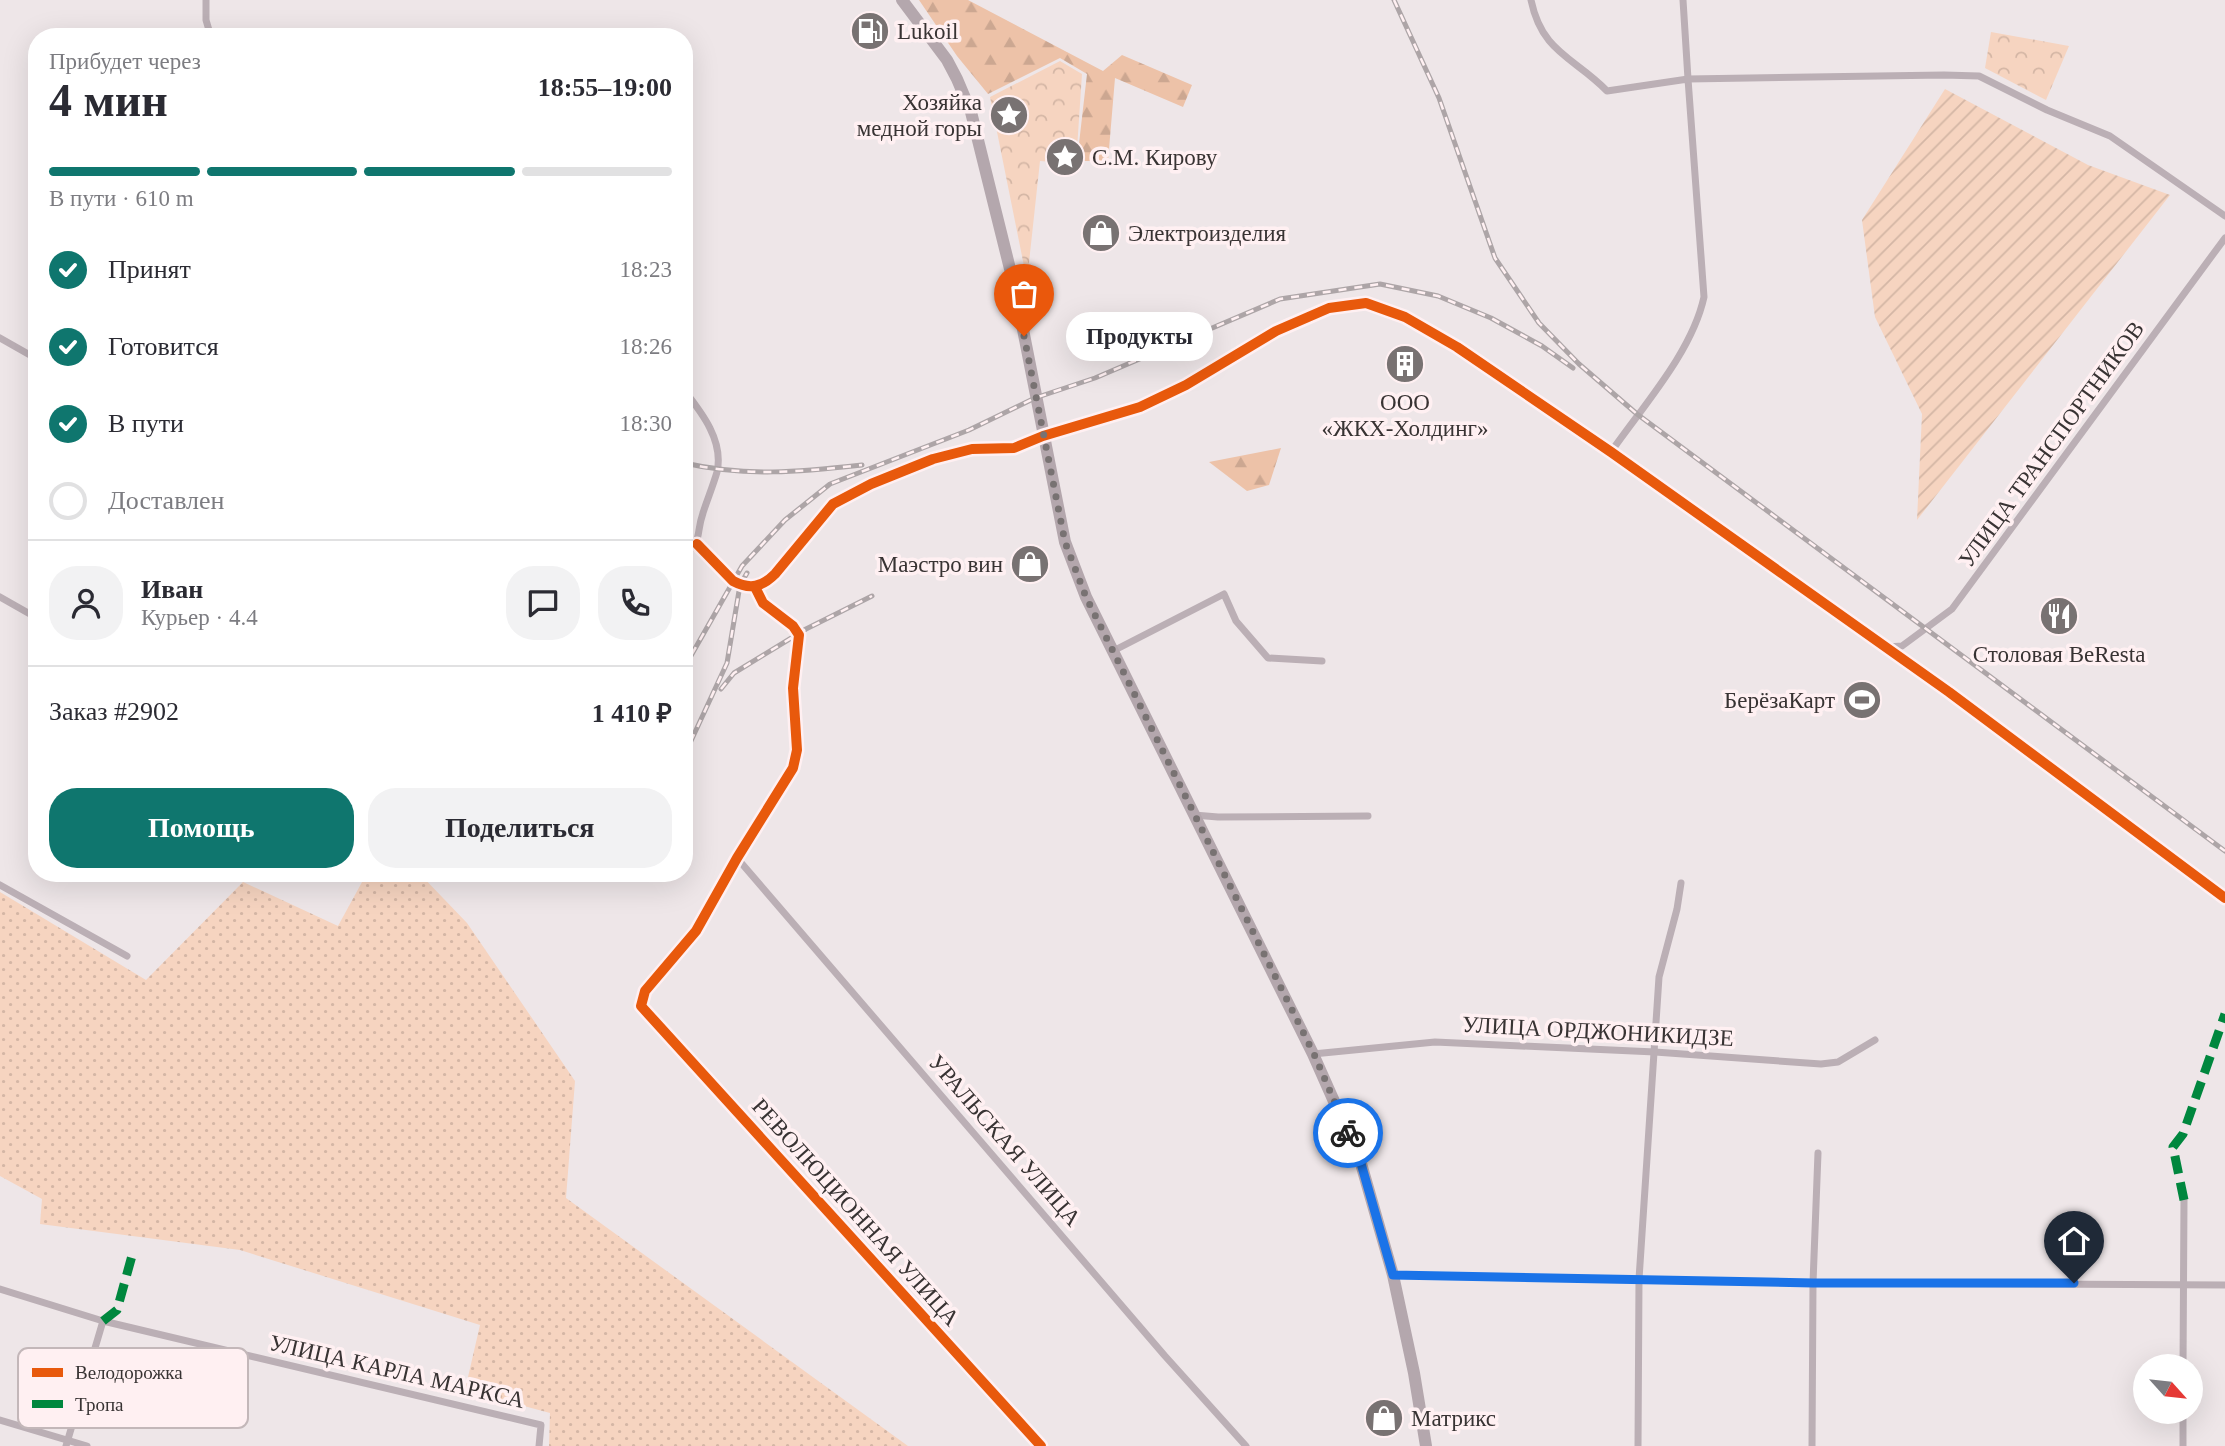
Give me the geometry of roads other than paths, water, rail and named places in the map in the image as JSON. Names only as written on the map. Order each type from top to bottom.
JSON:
[{"type":"main road","points":[[902,0],[947,60],[971,113],[1015,289],[1065,542],[1086,597],[1314,1054],[1360,1160],[1393,1275],[1426,1446]]},
{"type":"street","points":[[206,0],[208,28]]},
{"type":"street","points":[[1531,0],[1543,33],[1557,51],[1608,90],[1688,79],[1979,76],[2047,110],[2110,136],[2225,216]]},
{"type":"street","points":[[1611,452],[1678,358],[1694,328],[1704,297],[1683,0]]},
{"type":"street","name":"УЛИЦА ТРАНСПОРТНИКОВ","points":[[1887,648],[1902,646],[1952,609],[2225,238]]},
{"type":"street","points":[[697,544],[733,581],[755,587],[766,583],[775,574],[833,504],[871,484],[933,459],[972,449],[1014,448],[1043,436],[1140,407],[1186,385],[1276,331],[1328,308],[1366,303],[1405,317],[1457,347],[1611,452],[1887,648],[2225,898]]},
{"type":"street","points":[[0,338],[28,354]]},
{"type":"street","points":[[693,402],[704,416],[718,449],[717,470],[701,518],[697,544],[693,548]]},
{"type":"street","points":[[737,858],[793,768],[797,750],[793,688],[799,635],[793,626],[763,603],[755,587]]},
{"type":"street","points":[[1112,652],[1224,594],[1236,621],[1268,658],[1322,661]]},
{"type":"street","points":[[0,597],[28,613]]},
{"type":"street","points":[[1193,815],[1368,816]]},
{"type":"street","name":"РЕВОЛЮЦИОННАЯ УЛИЦА","points":[[737,858],[696,931],[645,991],[641,1006],[1041,1446]]},
{"type":"street","name":"УРАЛЬСКАЯ УЛИЦА","points":[[737,858],[1165,1356],[1246,1446]]},
{"type":"street","points":[[1638,1446],[1639,1279],[1659,977],[1681,883]]},
{"type":"street","points":[[0,885],[127,956]]},
{"type":"street","name":"УЛИЦА ОРДЖОНИКИДЗЕ","points":[[1314,1054],[1435,1042],[1655,1052],[1821,1064],[1838,1062],[1875,1040]]},
{"type":"street","points":[[1812,1446],[1813,1283],[1818,1153]]},
{"type":"street","points":[[2183,1354],[2184,1200]]},
{"type":"street","points":[[1393,1275],[1813,1283],[2225,1285]]},
{"type":"street","name":"УЛИЦА КАРЛА МАРКСА","points":[[0,1289],[103,1321],[217,1348]]},
{"type":"street","points":[[95,1348],[103,1321]]},
{"type":"street","name":"УЛИЦА КАРЛА МАРКСА","points":[[248,1355],[541,1425],[540,1446]]},
{"type":"street","points":[[0,1420],[18,1426]]},
{"type":"street","points":[[2183,1424],[2183,1446]]},
{"type":"street","points":[[23,1428],[67,1443],[87,1446]]},
{"type":"railway","points":[[1394,0],[1439,98],[1495,258],[1539,323],[1579,364],[1637,414],[2225,851]]},
{"type":"railway","points":[[693,652],[742,566],[785,520],[830,484],[969,430],[1035,398],[1095,378],[1280,299],[1380,284],[1438,296],[1491,318],[1542,346],[1573,368]]},
{"type":"railway","points":[[693,465],[751,472],[862,465]]},
{"type":"railway","points":[[693,737],[727,663],[740,585],[747,573]]},
{"type":"railway","points":[[721,689],[734,673],[806,629],[872,596]]},
{"type":"place","name":"Lukoil","points":[[870,31]]},
{"type":"place","name":"Хозяйка медной горы","points":[[1009,115]]},
{"type":"place","name":"С.М. Кирову","points":[[1065,157]]},
{"type":"place","name":"Электроизделия","points":[[1101,233]]},
{"type":"place","name":"Продукты","points":[[1024,336]]},
{"type":"place","name":"ООО «ЖКХ-Холдинг»","points":[[1405,364]]},
{"type":"place","name":"Маэстро вин","points":[[1030,564]]},
{"type":"place","name":"Столовая BeResta","points":[[2059,616]]},
{"type":"place","name":"БерёзаКарт","points":[[1862,700]]},
{"type":"place","name":"Матрикс","points":[[1384,1418]]}]
